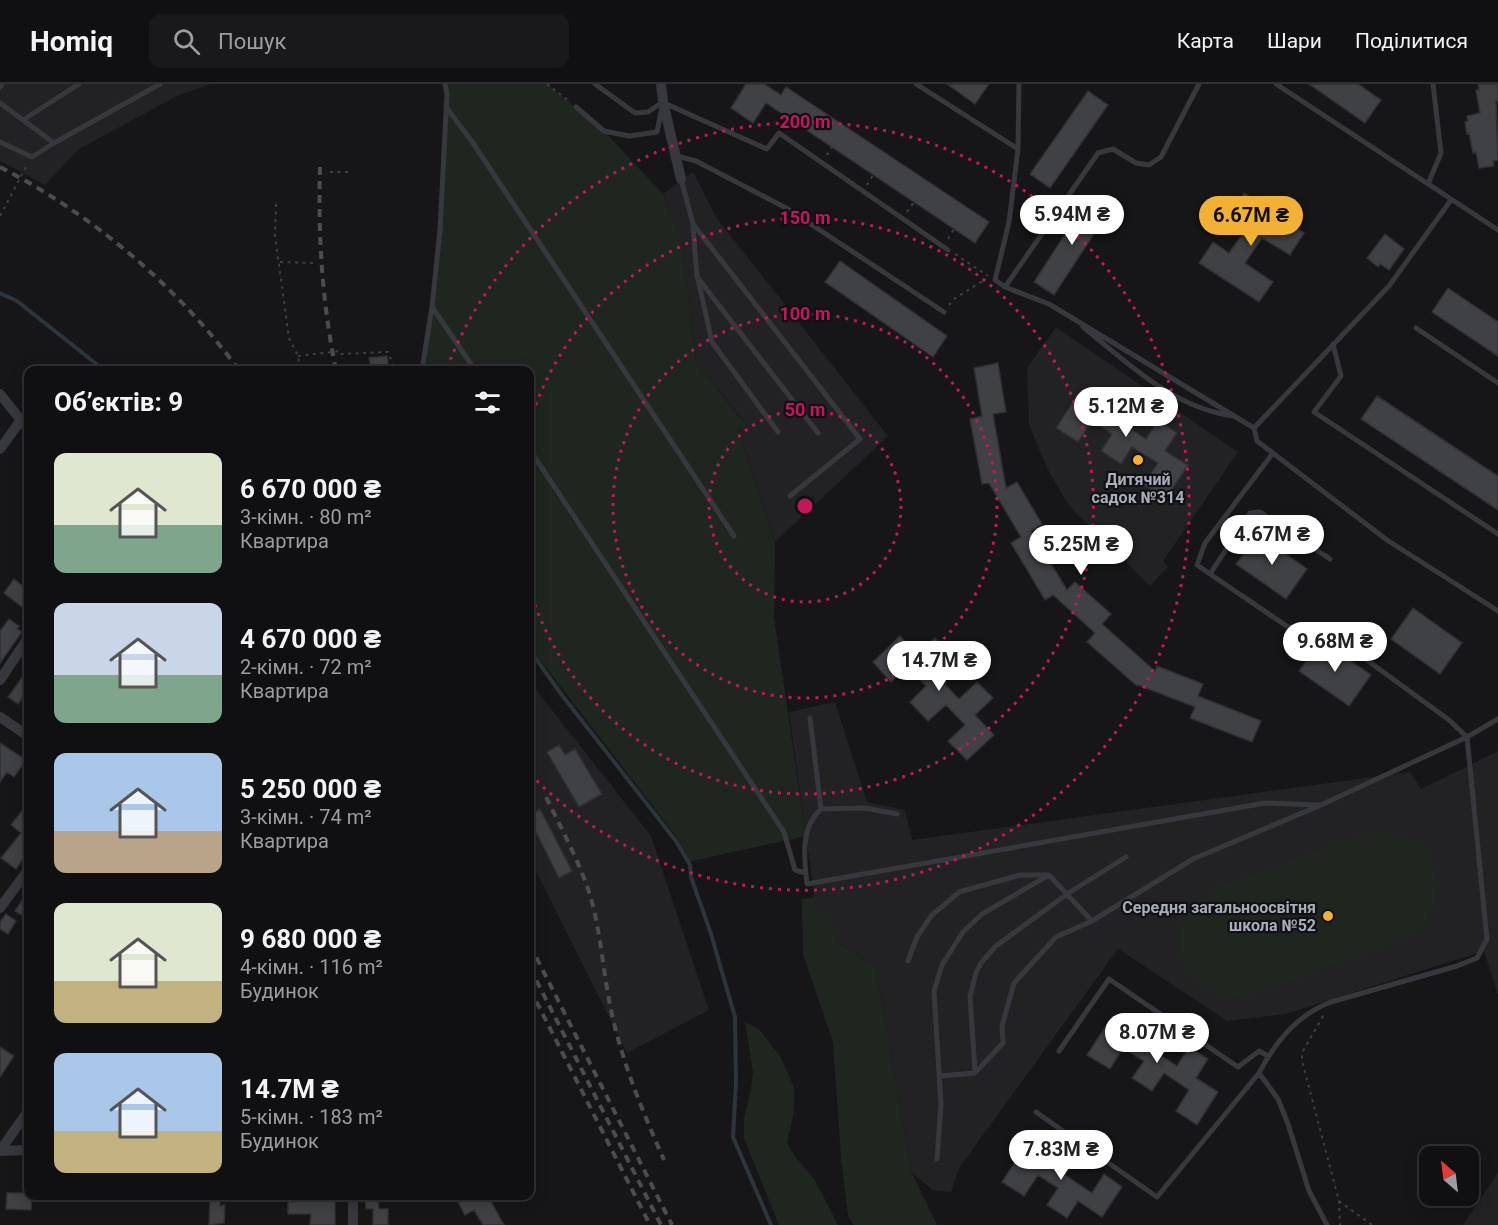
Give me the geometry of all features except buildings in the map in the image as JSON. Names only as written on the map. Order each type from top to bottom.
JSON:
[{"type":"street","points":[[660,84],[681,179]]},
{"type":"street","points":[[0,394],[24,424]]},
{"type":"street","points":[[0,449],[21,420]]},
{"type":"street","points":[[0,680],[24,645]]},
{"type":"street","points":[[0,717],[24,733]]},
{"type":"street","points":[[0,908],[24,875]]},
{"type":"street","points":[[0,1151],[24,1117]]},
{"type":"street","points":[[0,1151],[24,1150]]},
{"type":"street","points":[[353,1200],[353,1225]]},
{"type":"lane","points":[[23,120],[79,84]]},
{"type":"lane","points":[[0,142],[32,157],[160,84]]},
{"type":"lane","points":[[424,366],[440,230],[445,84]]},
{"type":"lane","points":[[595,84],[635,113],[648,112],[663,102]]},
{"type":"lane","points":[[916,84],[1018,149]]},
{"type":"lane","points":[[1019,84],[1018,149],[1009,222],[992,278],[1005,287],[1049,304],[1063,312],[1254,428],[1257,441],[1387,540],[1498,611]]},
{"type":"lane","points":[[1005,287],[1098,153],[1113,149],[1136,163],[1149,165],[1161,157],[1198,84]]},
{"type":"lane","points":[[1276,84],[1498,231]]},
{"type":"lane","points":[[1428,184],[1441,153],[1433,84]]},
{"type":"lane","points":[[576,107],[604,131],[629,136],[657,132],[663,102]]},
{"type":"lane","points":[[663,102],[767,149],[779,134],[946,248]]},
{"type":"lane","points":[[0,103],[54,144]]},
{"type":"lane","points":[[446,107],[480,152],[734,536]]},
{"type":"lane","points":[[675,156],[696,161],[788,209],[944,312]]},
{"type":"lane","points":[[681,179],[693,224],[697,277],[712,342],[778,432]]},
{"type":"lane","points":[[1254,428],[1389,286],[1451,200]]},
{"type":"lane","points":[[693,224],[860,439],[790,496]]},
{"type":"lane","points":[[697,277],[818,433]]},
{"type":"lane","points":[[432,307],[472,366]]},
{"type":"lane","points":[[1063,312],[1164,392],[1217,414],[1234,416]]},
{"type":"lane","points":[[1416,328],[1498,383]]},
{"type":"lane","points":[[1333,344],[1341,376],[1314,412],[1498,534]]},
{"type":"lane","points":[[1142,423],[1164,392]]},
{"type":"lane","points":[[1036,1112],[1157,1197],[1259,1073],[1268,1056],[1302,1017],[1331,1002],[1457,966],[1477,958],[1487,939],[1467,737],[1449,720],[1323,628],[1288,627],[1197,565],[1205,543],[1273,453]]},
{"type":"lane","points":[[534,456],[784,832],[795,870],[806,873]]},
{"type":"lane","points":[[1210,574],[1250,513],[1260,512],[1329,559]]},
{"type":"lane","points":[[810,717],[821,809]]},
{"type":"lane","points":[[940,1076],[975,1073],[1003,1043],[1002,1026],[1014,983],[1056,937],[1092,921],[1193,859],[1321,805],[1467,737],[1498,719]]},
{"type":"lane","points":[[897,814],[865,808],[821,809],[812,817],[803,851],[807,884],[1265,803],[1321,805]]},
{"type":"lane","points":[[975,1073],[969,1007],[972,984],[988,954],[1067,894],[1126,856]]},
{"type":"lane","points":[[908,961],[917,937],[931,916],[959,892],[1020,875],[1049,875],[1092,921]]},
{"type":"lane","points":[[937,1159],[941,1105],[934,991],[938,978],[948,953],[963,932],[982,914],[1049,875]]},
{"type":"lane","points":[[1059,1051],[1109,979],[1238,1067],[1258,1051],[1268,1056]]},
{"type":"lane","points":[[1259,1073],[1278,1100],[1309,1191],[1327,1225]]},
{"type":"path","points":[[547,84],[576,107]]},
{"type":"path","points":[[0,216],[25,170]]},
{"type":"path","points":[[330,172],[352,172]]},
{"type":"path","points":[[276,204],[275,236],[289,338],[298,356],[299,366]]},
{"type":"path","points":[[944,312],[954,299],[992,278],[946,248],[954,229]]},
{"type":"path","points":[[280,262],[313,263]]},
{"type":"path","points":[[298,356],[332,351],[340,351],[341,354],[388,352],[393,366]]},
{"type":"path","points":[[1331,1002],[1302,1053],[1302,1061],[1339,1201],[1340,1225]]},
{"type":"path","points":[[1339,1201],[1372,1225]]},
{"type":"shaded area","points":[[0,84],[211,84],[179,95],[79,149],[45,185],[0,161]]},
{"type":"shaded area","points":[[445,84],[547,84],[604,131],[663,194],[682,240],[696,361],[745,424],[738,428],[775,542],[774,618],[806,836],[688,862],[678,839],[534,652],[534,366],[423,366],[432,307],[446,107]]},
{"type":"shaded area","points":[[693,172],[716,217],[888,436],[775,542],[738,427],[745,423],[696,361],[682,240],[663,194]]},
{"type":"shaded area","name":"Дитячий садок №314","points":[[1056,327],[1238,452],[1163,561],[1168,567],[1150,586],[1073,510],[1047,468],[1029,425],[1027,368]]},
{"type":"shaded area","points":[[534,687],[651,836],[709,1010],[627,1053],[534,867]]},
{"type":"shaded area","points":[[835,702],[867,802],[905,810],[912,840],[1410,772],[1421,789],[1498,751],[1498,995],[1484,951],[1285,1014],[1227,1021],[1118,949],[959,1168],[951,1192],[933,1190],[912,1173],[876,967],[835,941],[817,915],[789,712]]},
{"type":"shaded area","points":[[1377,831],[1400,835],[1418,844],[1431,858],[1438,874],[1438,892],[1433,909],[1421,926],[1402,940],[1255,994],[1229,996],[1208,990],[1192,977],[1183,961],[1179,942],[1183,922],[1195,904],[1216,888],[1362,834]]},
{"type":"shaded area","points":[[815,897],[817,914],[830,913],[835,941],[876,967],[912,1173],[937,1225],[854,1225],[848,1216],[841,1158],[833,1042],[803,954],[802,899]]},
{"type":"shaded area","points":[[745,1022],[759,1029],[780,1056],[794,1087],[794,1111],[787,1143],[815,1180],[838,1225],[779,1225],[744,1138],[744,1119],[753,1072]]},
{"type":"shaded area","points":[[1498,1173],[1498,1225],[1463,1225],[1476,1206],[1479,1206],[1479,1201]]},
{"type":"waterway","points":[[0,293],[17,301],[99,366]]},
{"type":"waterway","points":[[534,656],[561,694],[676,841],[690,865],[691,877],[711,934],[735,1017],[736,1082],[733,1137],[771,1225]]},
{"type":"railway","points":[[0,167],[68,207],[131,255],[189,310],[236,366]]},
{"type":"railway","points":[[320,167],[322,269],[327,319],[335,366]]},
{"type":"railway","points":[[546,797],[575,856],[589,892],[599,933],[610,1005],[620,1045],[640,1103],[664,1160]]},
{"type":"railway","points":[[534,953],[672,1225]]},
{"type":"railway","points":[[534,976],[661,1225]]},
{"type":"railway","points":[[534,997],[650,1225]]},
{"type":"place","name":"Дитячий садок №314","points":[[1138,460]]},
{"type":"place","name":"Середня загальноосвітня школа №52","points":[[1328,916]]}]
